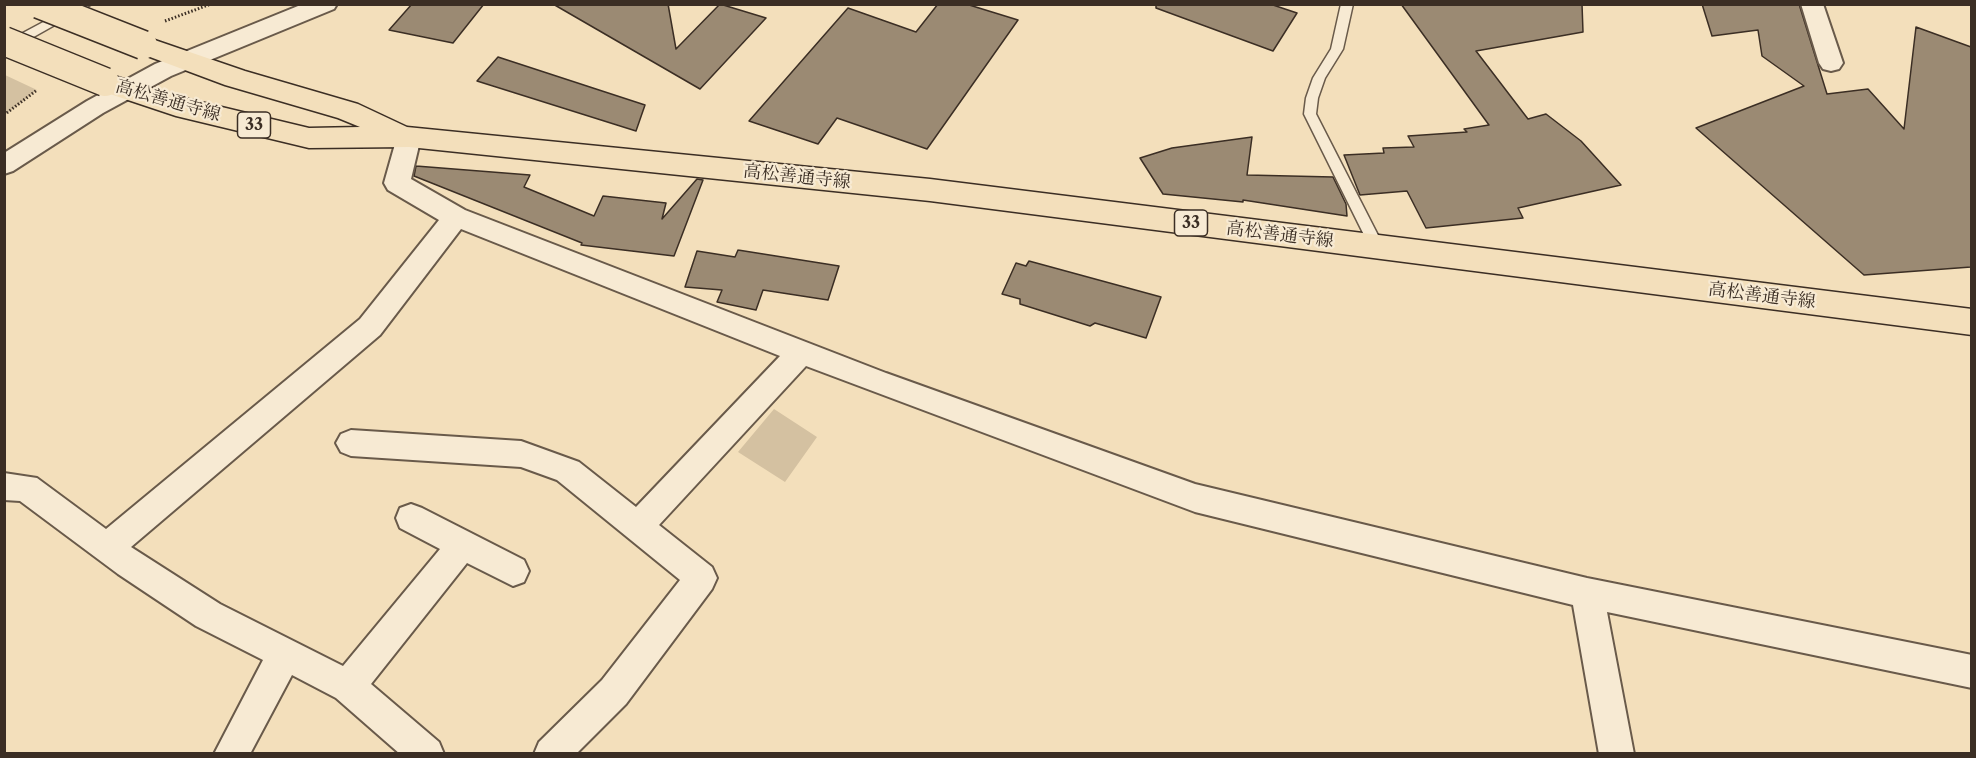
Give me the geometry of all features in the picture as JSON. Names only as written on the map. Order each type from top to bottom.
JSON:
[{"type":"main road","name":"高松善通寺線","points":[[39,4],[183,61],[348,111],[409,137]]},
{"type":"main road","name":"高松善通寺線","points":[[4,42],[115,86],[176,106],[309,138],[409,137],[930,190],[1971,322]]},
{"type":"street","points":[[4,165],[115,86],[326,4]]},
{"type":"street","points":[[1812,4],[1831,63]]},
{"type":"street","points":[[409,137],[397,183],[456,217],[801,352],[1195,498],[1587,593],[1971,672]]},
{"type":"street","points":[[107,547],[370,327],[456,217]]},
{"type":"street","points":[[637,527],[801,352]]},
{"type":"street","points":[[351,443],[521,454],[568,471],[701,578],[614,692],[551,753]]},
{"type":"street","points":[[5,487],[26,488],[107,547],[208,615],[348,686],[427,753]]},
{"type":"street","points":[[411,518],[513,572]]},
{"type":"street","points":[[348,686],[463,545]]},
{"type":"street","points":[[1587,593],[1617,753]]},
{"type":"street","points":[[231,753],[285,654]]},
{"type":"lane","points":[[4,48],[87,4]]},
{"type":"lane","points":[[1347,4],[1337,49],[1319,78],[1312,98],[1310,114],[1377,247]]},
{"type":"shaded area","points":[[5,75],[37,90],[5,115]]},
{"type":"shaded area","points":[[774,409],[817,437],[785,482],[738,452]]},
{"type":"building","points":[[412,4],[484,4],[453,43],[389,30]]},
{"type":"building","points":[[553,4],[668,4],[676,49],[720,4],[766,18],[700,89]]},
{"type":"building","points":[[938,4],[966,4],[1018,20],[927,149],[837,118],[818,144],[749,121],[848,8],[916,32]]},
{"type":"building","points":[[1156,4],[1270,4],[1297,13],[1273,51],[1156,8]]},
{"type":"building","points":[[1401,4],[1582,4],[1583,32],[1476,51],[1528,119],[1546,114],[1581,141],[1621,185],[1518,208],[1523,218],[1426,228],[1407,191],[1360,195],[1344,155],[1384,153],[1383,148],[1414,147],[1408,136],[1467,132],[1464,129],[1489,125]]},
{"type":"building","points":[[1702,4],[1799,4],[1827,94],[1868,89],[1904,129],[1916,27],[1971,47],[1971,267],[1864,275],[1696,128],[1804,86],[1762,56],[1758,30],[1712,36]]},
{"type":"building","points":[[498,57],[645,105],[636,131],[477,81]]},
{"type":"building","points":[[1252,137],[1247,175],[1333,177],[1346,204],[1347,216],[1243,200],[1243,202],[1163,194],[1140,158],[1172,148]]},
{"type":"building","points":[[416,166],[530,175],[524,187],[594,216],[603,196],[666,203],[662,219],[697,179],[703,180],[674,256],[581,245],[582,243],[414,176]]},
{"type":"building","points":[[738,250],[839,266],[828,300],[763,290],[756,310],[717,302],[722,290],[685,287],[697,251],[735,257]]},
{"type":"building","points":[[1029,261],[1161,297],[1146,338],[1095,323],[1090,326],[1020,304],[1020,299],[1002,294],[1016,263],[1026,266]]}]
